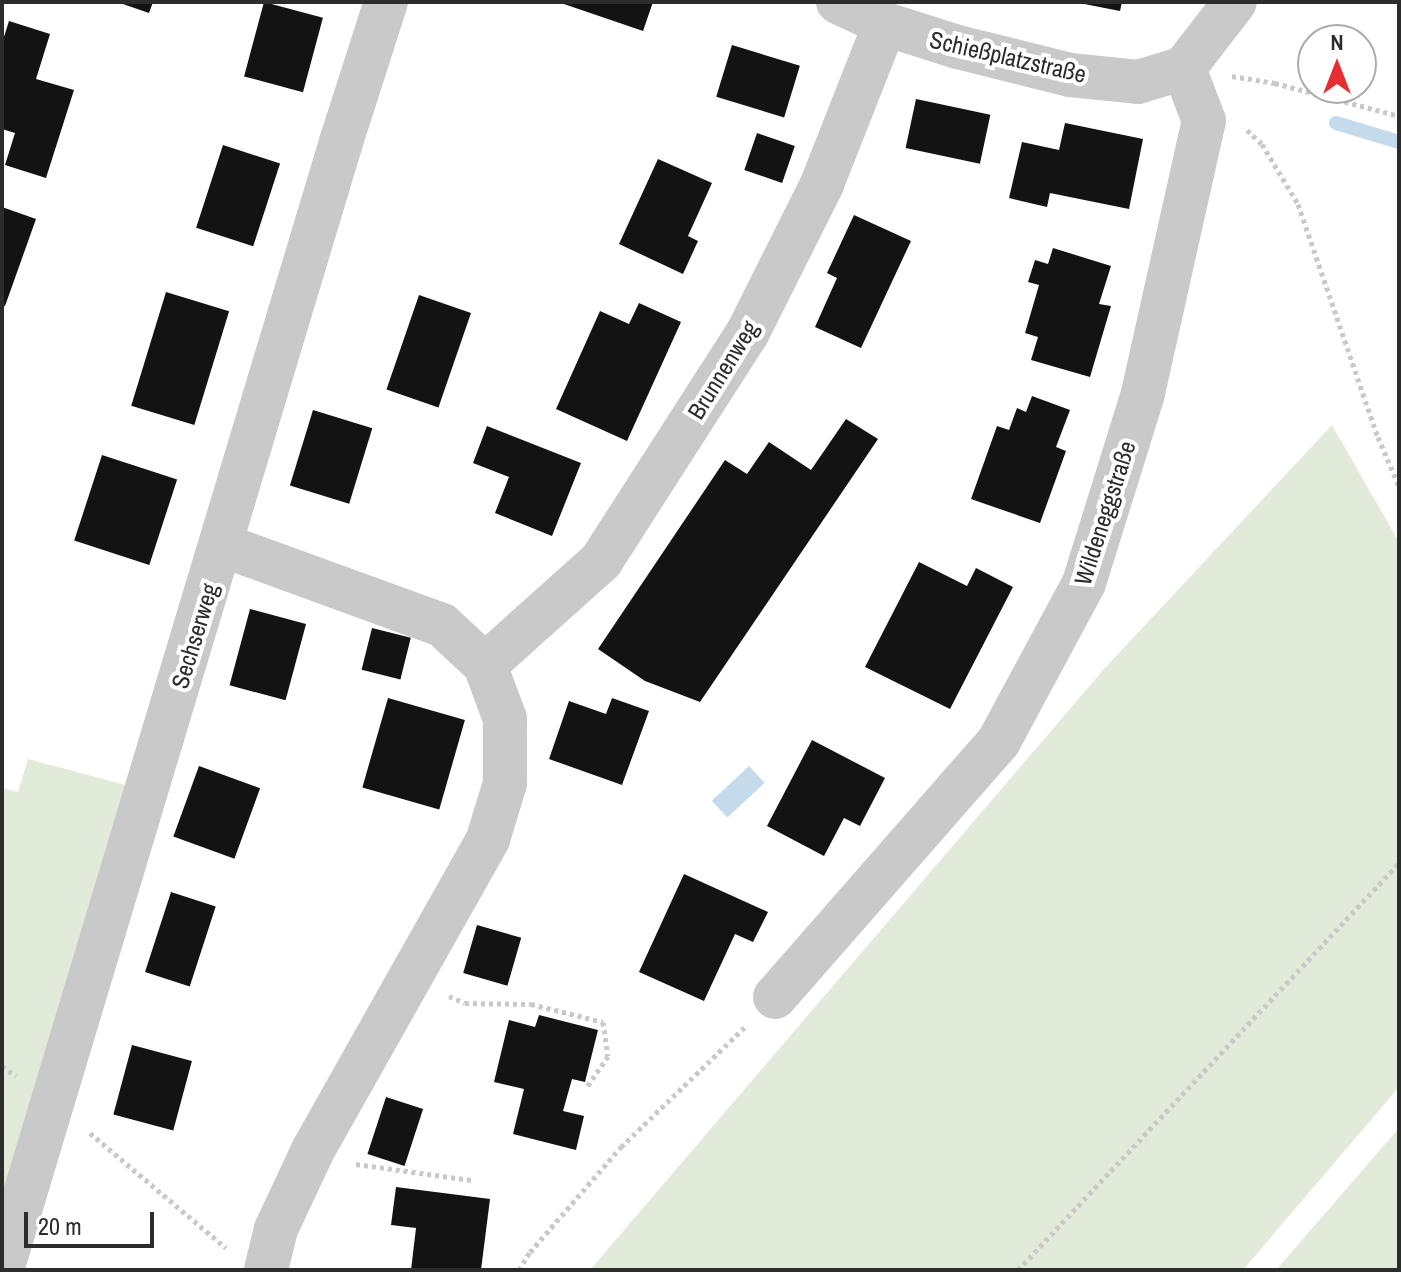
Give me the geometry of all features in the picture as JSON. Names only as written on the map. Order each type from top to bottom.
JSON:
[{"type":"street","name":"Sechserweg","points":[[2,1270],[341,142],[386,2]]},
{"type":"street","name":"Schießplatzstraße","points":[[838,2],[885,24],[958,47],[1070,75],[1138,82],[1184,68]]},
{"type":"street","points":[[1184,68],[1235,2]]},
{"type":"street","name":"Brunnenweg","points":[[485,665],[601,561],[747,334],[822,184],[885,24]]},
{"type":"street","name":"Wildeneggstraße","points":[[775,997],[999,741],[1084,583],[1143,393],[1204,121],[1184,68]]},
{"type":"street","points":[[222,545],[442,625],[485,665],[505,719],[505,783],[488,839],[412,979],[313,1150],[276,1229],[266,1270]]},
{"type":"path","points":[[1184,68],[1275,83],[1399,116]]},
{"type":"path","points":[[1239,122],[1262,144],[1298,204],[1378,437],[1399,486]]},
{"type":"path","points":[[1018,1270],[1399,863]]},
{"type":"path","points":[[412,979],[465,1003],[531,1004],[603,1022],[608,1056],[587,1087]]},
{"type":"path","points":[[519,1270],[530,1252],[621,1147],[775,997]]},
{"type":"path","points":[[82,1125],[215,1242]]},
{"type":"path","points":[[313,1150],[371,1169],[471,1180]]},
{"type":"green space","points":[[1332,425],[1399,542],[1399,1087],[1243,1270],[590,1270],[1104,669]]},
{"type":"green space","points":[[28,759],[148,791],[2,1270],[2,788],[18,792]]},
{"type":"green space","points":[[1399,1128],[1399,1270],[1276,1270]]},
{"type":"water","points":[[749,766],[765,783],[727,818],[712,801]]},
{"type":"building","points":[[117,2],[153,2],[149,13]]},
{"type":"building","points":[[264,2],[323,18],[303,92],[244,76]]},
{"type":"building","points":[[558,2],[653,2],[643,31]]},
{"type":"building","points":[[1074,2],[1122,2],[1120,11]]},
{"type":"building","points":[[9,21],[50,34],[36,79],[74,90],[46,178],[5,165],[15,133],[2,129],[2,43]]},
{"type":"building","points":[[732,45],[800,66],[784,117],[716,97]]},
{"type":"building","points":[[916,99],[990,115],[980,164],[906,148]]},
{"type":"building","points":[[1065,123],[1143,139],[1129,209],[1050,193],[1047,207],[1009,198],[1022,142],[1059,150]]},
{"type":"building","points":[[757,133],[795,146],[782,183],[744,170]]},
{"type":"building","points":[[223,145],[280,164],[253,246],[196,228]]},
{"type":"building","points":[[658,159],[712,183],[688,236],[698,241],[683,274],[619,244]]},
{"type":"building","points":[[2,207],[36,219],[5,306],[2,306]]},
{"type":"building","points":[[854,215],[911,241],[861,348],[815,327],[837,278],[827,273]]},
{"type":"building","points":[[1053,248],[1111,266],[1099,304],[1111,306],[1090,377],[1031,360],[1038,337],[1025,333],[1039,285],[1028,282],[1035,260],[1048,264]]},
{"type":"building","points":[[166,292],[229,311],[194,425],[131,406]]},
{"type":"building","points":[[419,295],[471,313],[438,407],[386,390]]},
{"type":"building","points":[[639,303],[681,322],[627,441],[556,409],[600,311],[629,324]]},
{"type":"building","points":[[1032,396],[1070,410],[1056,447],[1066,451],[1040,523],[971,499],[997,426],[1009,430],[1017,408],[1026,412]]},
{"type":"building","points":[[313,410],[372,428],[349,504],[290,486]]},
{"type":"building","points":[[846,419],[878,439],[700,702],[645,681],[598,649],[725,460],[747,474],[769,442],[811,470]]},
{"type":"building","points":[[487,426],[581,463],[552,536],[495,513],[509,477],[473,463]]},
{"type":"building","points":[[102,455],[177,479],[149,565],[74,541]]},
{"type":"building","points":[[919,562],[967,586],[976,568],[1013,587],[950,709],[865,667]]},
{"type":"building","points":[[250,609],[306,624],[286,700],[230,685]]},
{"type":"building","points":[[372,628],[411,638],[400,679],[362,670]]},
{"type":"building","points":[[388,698],[465,720],[439,809],[362,787]]},
{"type":"building","points":[[612,698],[649,711],[622,785],[549,759],[569,701],[606,714]]},
{"type":"building","points":[[812,740],[885,778],[860,826],[844,818],[824,856],[767,826]]},
{"type":"building","points":[[199,766],[260,788],[234,859],[173,836]]},
{"type":"building","points":[[684,874],[768,912],[753,942],[735,934],[704,1001],[639,972]]},
{"type":"building","points":[[171,892],[216,907],[190,986],[145,972]]},
{"type":"building","points":[[477,925],[521,938],[507,986],[463,973]]},
{"type":"building","points":[[539,1015],[598,1030],[585,1082],[572,1079],[563,1111],[584,1116],[576,1150],[513,1134],[524,1089],[494,1082],[509,1020],[535,1027]]},
{"type":"building","points":[[132,1045],[192,1061],[173,1131],[113,1115]]},
{"type":"building","points":[[386,1097],[423,1109],[405,1166],[367,1154]]},
{"type":"building","points":[[396,1187],[490,1199],[481,1270],[411,1270],[416,1228],[391,1225]]},
{"type":"waterway","points":[[1336,123],[1399,142]]}]
